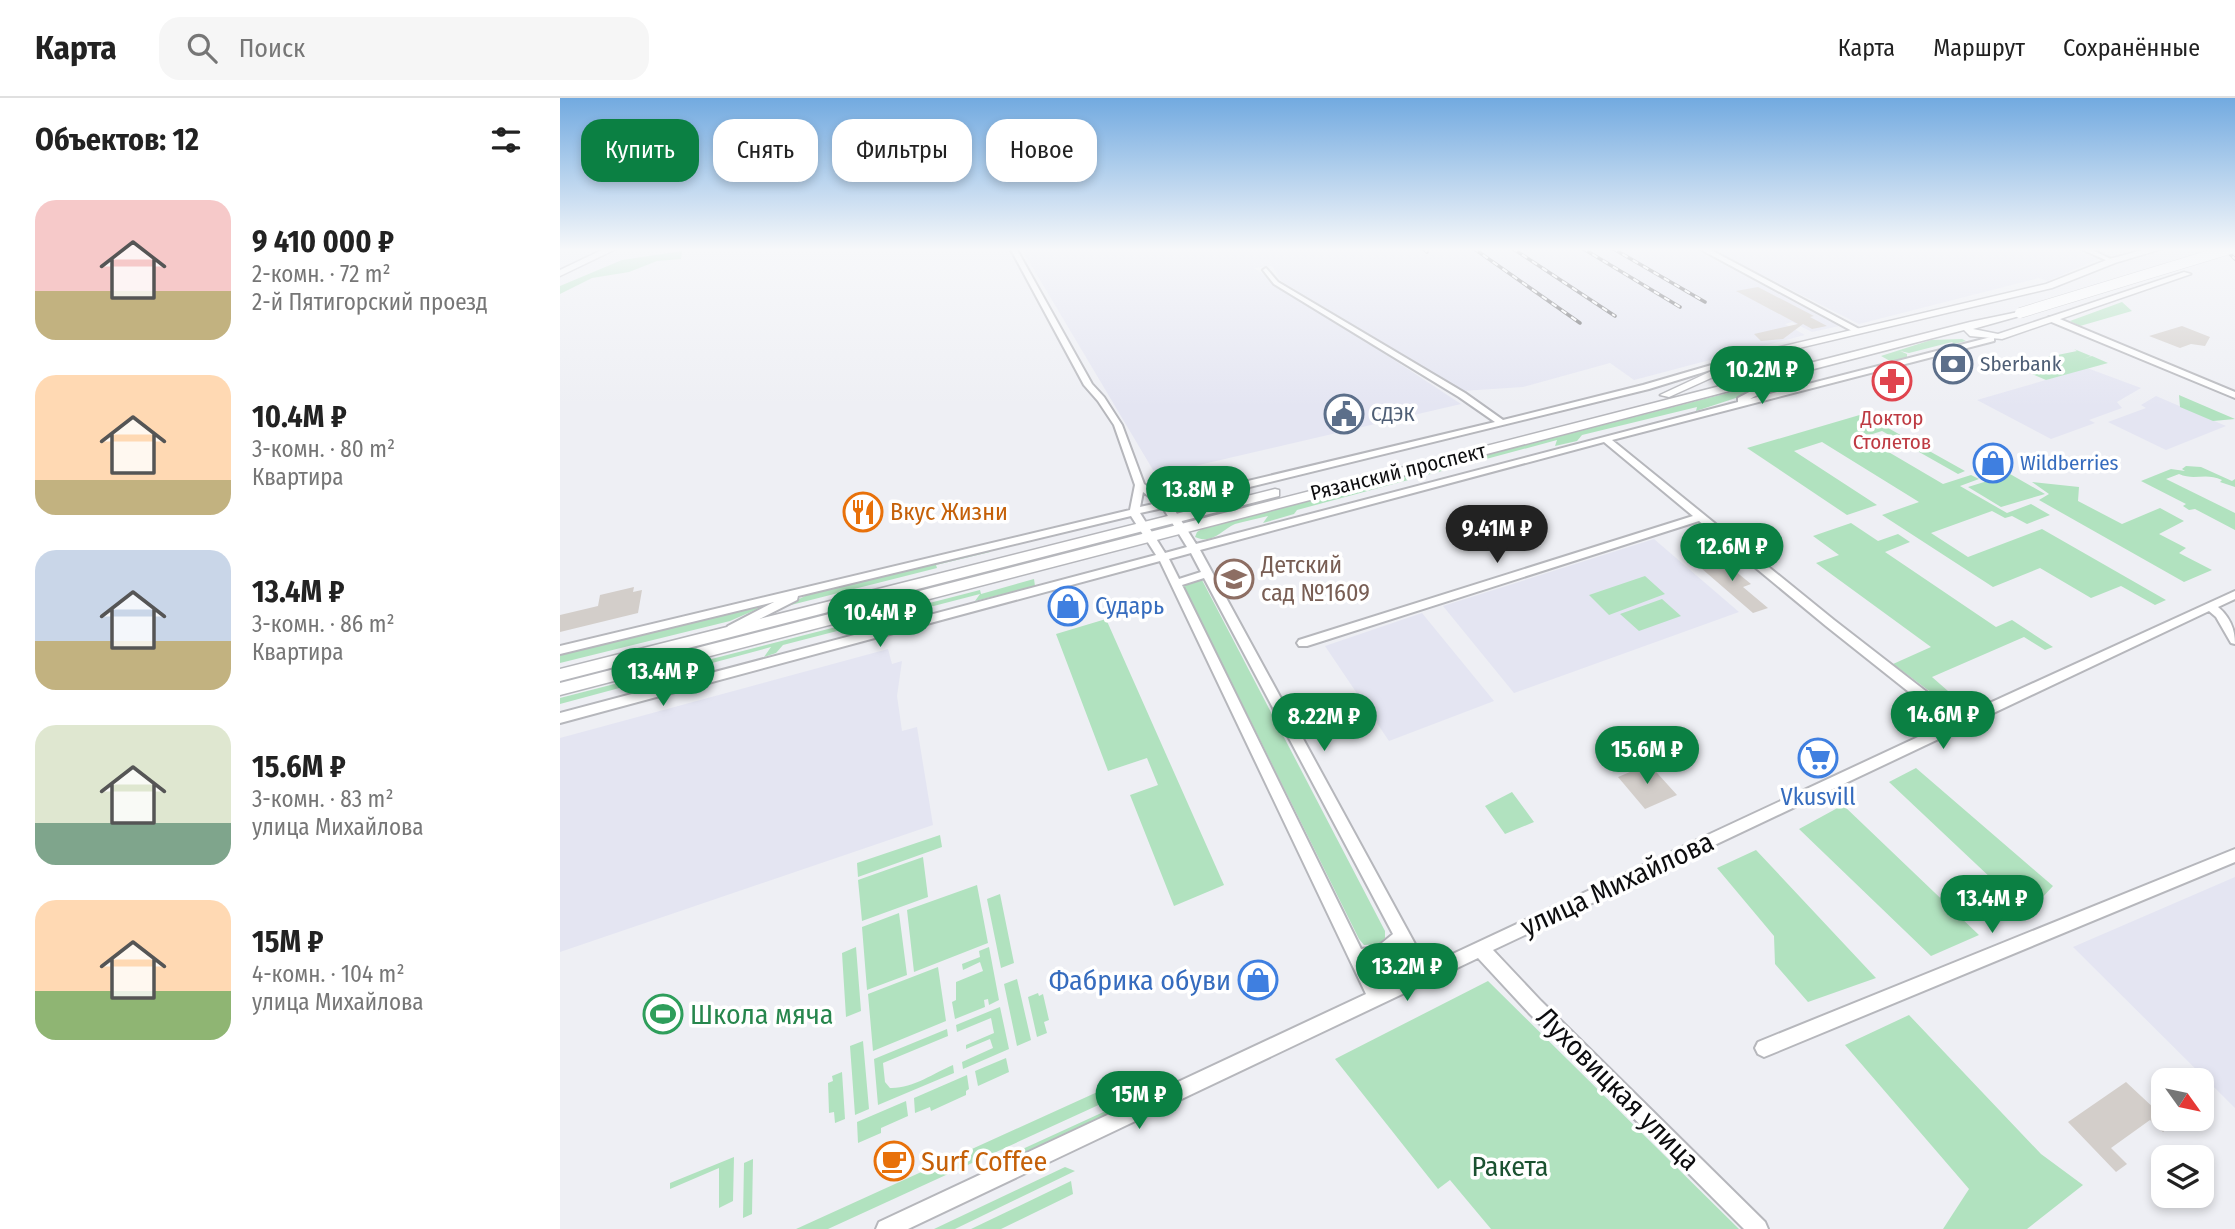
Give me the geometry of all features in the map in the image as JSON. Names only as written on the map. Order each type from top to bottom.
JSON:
[{"type":"main road","points":[[1665,395],[1750,357],[1910,317],[1947,314],[1995,301]]},
{"type":"main road","name":"Рязанский проспект","points":[[560,675],[1796,371],[1973,321],[2028,301]]},
{"type":"main road","name":"Рязанский проспект","points":[[1178,523],[1665,395],[1973,321],[2020,313],[2060,301]]},
{"type":"main road","points":[[1947,314],[1973,321],[1968,329],[1970,332],[1995,338],[2107,301]]},
{"type":"main road","name":"Рязанский проспект","points":[[560,689],[1146,531]]},
{"type":"street","points":[[1042,301],[1088,385],[1118,425],[1140,485],[1134,512],[1163,558],[1376,997]]},
{"type":"street","points":[[1306,301],[1462,395],[1502,423]]},
{"type":"street","points":[[1801,301],[1857,330]]},
{"type":"street","points":[[2052,319],[2235,395]]},
{"type":"street","points":[[560,719],[1714,410],[1995,338]]},
{"type":"street","points":[[560,650],[1502,423],[1646,387],[1750,357]]},
{"type":"street","points":[[1714,410],[1796,371]]},
{"type":"street","points":[[1606,439],[1960,724]]},
{"type":"street","points":[[1140,485],[1166,504],[1194,550],[1423,974]]},
{"type":"street","points":[[1303,643],[1700,517]]},
{"type":"street","points":[[1175,583],[1208,575]]},
{"type":"street","points":[[727,632],[809,588]]},
{"type":"street","name":"улица Михайлова","points":[[886,1229],[1423,974],[2235,596]]},
{"type":"street","points":[[2211,607],[2220,615],[2235,640]]},
{"type":"street","points":[[1764,1048],[2235,855]]},
{"type":"street","points":[[1356,956],[1370,959],[1394,947],[1402,936]]},
{"type":"street","name":"Луховицкая улица","points":[[1480,948],[1535,1007],[1758,1229]]},
{"type":"shaded area","points":[[1052,301],[1304,301],[1461,404],[1156,475]]},
{"type":"shaded area","points":[[1314,301],[1792,301],[1839,326],[1812,332],[1792,322],[1785,324],[1805,335],[1634,380],[1610,363],[1523,387],[1462,391]]},
{"type":"shaded area","points":[[1813,301],[1950,301],[1859,324]]},
{"type":"shaded area","points":[[2087,368],[2141,388],[2117,402],[2122,408],[2089,420],[2095,423],[2051,439],[1977,400]]},
{"type":"shaded area","points":[[2156,396],[2226,426],[2166,450],[2108,422],[2146,408],[2141,405]]},
{"type":"shaded area","points":[[1654,539],[1739,612],[1514,693],[1443,606]]},
{"type":"shaded area","points":[[1422,613],[1494,701],[1389,741],[1325,646]]},
{"type":"shaded area","points":[[888,649],[892,664],[902,661],[897,696],[902,731],[917,727],[933,825],[560,952],[560,738]]},
{"type":"shaded area","points":[[2235,877],[2235,1108],[2214,1087],[2214,1068],[2195,1068],[2073,947]]},
{"type":"green space","points":[[2122,302],[2132,311],[2080,326],[2070,321]]},
{"type":"green space","points":[[1931,340],[1966,341],[1909,353],[1900,351],[1907,354],[1907,358],[1892,362],[1881,356]]},
{"type":"green space","points":[[2074,349],[2091,356],[2083,359],[2092,356],[2108,363],[2046,380],[2032,374],[2047,368],[2043,366],[2055,364],[2043,365],[2033,360],[2077,351]]},
{"type":"green space","points":[[1759,385],[1745,395],[1696,411],[1697,407],[1582,435],[1577,441],[1555,446],[1557,440],[1297,510],[1294,514],[1263,523],[1268,516],[1235,524],[1212,538],[1195,537],[1197,532],[1205,527]]},
{"type":"green space","points":[[2179,395],[2235,419],[2213,421],[2180,407]]},
{"type":"green space","points":[[1863,414],[1965,471],[1958,474],[1882,431],[1863,437],[1943,484],[1971,475],[1979,479],[1960,486],[2007,513],[2031,504],[2050,515],[2027,524],[2012,516],[2005,518],[1992,511],[1931,533],[1968,557],[2042,529],[2166,600],[2155,605],[2121,586],[2091,598],[2040,568],[1993,587],[1882,515],[1919,502],[1822,442],[1794,451],[1877,505],[1847,515],[1747,448]]},
{"type":"green space","points":[[2186,466],[2201,467],[2232,481],[2235,479],[2235,487],[2210,477],[2179,474],[2166,479],[2235,513],[2235,530],[2195,509],[2189,510],[2183,506],[2186,504],[2141,481],[2171,469],[2185,471],[2182,469]]},
{"type":"green space","points":[[2010,474],[2045,494],[2001,507],[1968,487]]},
{"type":"green space","points":[[2032,482],[2079,487],[2078,501],[2122,524],[2160,508],[2184,521],[2159,534],[2186,548],[2179,553],[2212,570],[2184,582],[2039,500],[2049,494]]},
{"type":"green space","points":[[1851,523],[1878,541],[1898,534],[1910,542],[1885,552],[1996,627],[2012,620],[2053,647],[2045,650],[2024,637],[1932,677],[1948,691],[1936,696],[1893,664],[1931,647],[1816,563],[1839,555],[1813,536]]},
{"type":"green space","points":[[989,549],[990,552],[936,565],[937,568],[783,607],[811,593]]},
{"type":"green space","points":[[1645,576],[1665,594],[1609,615],[1589,595]]},
{"type":"green space","points":[[1034,579],[1035,586],[975,601],[980,594],[783,645],[776,653],[764,657],[771,647],[560,704],[560,698],[980,590],[981,594]]},
{"type":"green space","points":[[1202,580],[1385,931],[1385,938],[1379,944],[1364,945],[1359,939],[1183,585]]},
{"type":"green space","points":[[1662,599],[1681,616],[1639,631],[1620,614]]},
{"type":"green space","points":[[765,604],[730,621],[560,663],[560,654]]},
{"type":"green space","points":[[1106,619],[1224,885],[1174,906],[1130,795],[1158,785],[1147,758],[1108,771],[1056,634]]},
{"type":"green space","points":[[1916,768],[2053,886],[2028,913],[1889,782]]},
{"type":"green space","points":[[1512,792],[1534,822],[1505,834],[1485,806]]},
{"type":"green space","points":[[1843,805],[1979,935],[1931,956],[1799,829]]},
{"type":"green space","points":[[940,835],[942,847],[858,877],[857,863]]},
{"type":"green space","points":[[1756,850],[1876,978],[1808,1002],[1775,964],[1774,936],[1717,868]]},
{"type":"green space","points":[[923,857],[928,897],[862,921],[858,880]]},
{"type":"green space","points":[[977,885],[988,943],[914,972],[907,910]]},
{"type":"green space","points":[[1000,894],[1014,963],[1001,968],[987,899]]},
{"type":"green space","points":[[899,913],[907,975],[867,990],[862,927]]},
{"type":"green space","points":[[856,947],[861,1011],[846,1017],[842,953]]},
{"type":"green space","points":[[989,947],[999,1000],[989,1005],[988,999],[984,1000],[985,1007],[955,1019],[952,1002],[956,1000],[956,982],[983,971],[980,962],[963,970],[962,964],[980,957],[979,951]]},
{"type":"green space","points":[[938,967],[946,1021],[873,1051],[868,994]]},
{"type":"green space","points":[[1017,979],[1031,1040],[1017,1046],[1004,984]]},
{"type":"green space","name":"Ракета","points":[[1488,981],[1739,1229],[1491,1229],[1450,1180],[1438,1189],[1335,1059]]},
{"type":"green space","points":[[1038,993],[1039,996],[1043,994],[1049,1020],[1044,1022],[1047,1033],[1037,1037],[1028,997]]},
{"type":"green space","points":[[1000,1007],[1009,1049],[963,1069],[962,1062],[993,1048],[990,1039],[966,1049],[966,1045],[994,1033],[991,1018],[957,1032],[956,1025]]},
{"type":"green space","points":[[1909,1015],[2041,1154],[2083,1185],[2027,1229],[1943,1229],[1969,1189],[1845,1045]]},
{"type":"green space","points":[[947,1029],[948,1036],[883,1063],[885,1082],[890,1088],[906,1086],[953,1065],[954,1073],[878,1105],[874,1059]]},
{"type":"green space","points":[[863,1041],[869,1109],[855,1115],[850,1046]]},
{"type":"green space","points":[[1006,1058],[1009,1072],[978,1086],[975,1071]]},
{"type":"green space","points":[[842,1072],[845,1119],[835,1123],[834,1112],[829,1113],[828,1083],[833,1081],[832,1076]]},
{"type":"green space","points":[[967,1075],[969,1089],[966,1095],[931,1111],[930,1107],[915,1113],[914,1098]]},
{"type":"green space","points":[[1126,1079],[1127,1092],[828,1229],[796,1229]]},
{"type":"green space","points":[[906,1101],[908,1116],[881,1128],[881,1133],[858,1143],[857,1122]]},
{"type":"green space","points":[[1121,1104],[1111,1117],[992,1173],[981,1168]]},
{"type":"green space","points":[[734,1157],[733,1201],[719,1208],[719,1168],[670,1189],[670,1183]]},
{"type":"green space","points":[[753,1159],[752,1214],[743,1218],[744,1163]]},
{"type":"green space","points":[[1065,1167],[1075,1171],[955,1229],[934,1229]]},
{"type":"green space","points":[[1071,1181],[1073,1194],[1001,1229],[971,1229]]},
{"type":"building","points":[[1754,301],[1785,301],[1827,326],[1812,329],[1803,324],[1783,339],[1761,341],[1754,334],[1798,324]]},
{"type":"building","points":[[2182,326],[2210,337],[2205,346],[2191,344],[2180,348],[2149,336]]},
{"type":"building","points":[[1711,557],[1723,568],[1729,566],[1751,584],[1743,587],[1768,608],[1753,613],[1694,562]]},
{"type":"building","points":[[634,587],[633,592],[642,590],[638,613],[560,632],[560,615],[598,606],[600,595]]},
{"type":"building","points":[[1649,764],[1677,795],[1645,809],[1618,777]]},
{"type":"building","points":[[2126,1082],[2151,1105],[2151,1121],[2111,1148],[2127,1164],[2116,1172],[2068,1122]]},
{"type":"railway","points":[[1548,301],[1580,323]]},
{"type":"railway","points":[[1592,301],[1615,316]]},
{"type":"railway","points":[[1670,301],[1680,307]]},
{"type":"place","name":"Sberbank","points":[[1953,364]]},
{"type":"place","name":"Доктор Столетов","points":[[1892,381]]},
{"type":"place","name":"СДЭК","points":[[1344,414]]},
{"type":"place","name":"Wildberries","points":[[1993,463]]},
{"type":"place","name":"Вкус Жизни","points":[[863,512]]},
{"type":"place","name":"Детский сад №1609","points":[[1234,579]]},
{"type":"place","name":"Сударь","points":[[1068,606]]},
{"type":"place","name":"Vkusvill","points":[[1818,758]]},
{"type":"place","name":"Фабрика обуви","points":[[1258,980]]},
{"type":"place","name":"Школа мяча","points":[[663,1014]]},
{"type":"place","name":"Surf Coffee","points":[[894,1161]]}]
